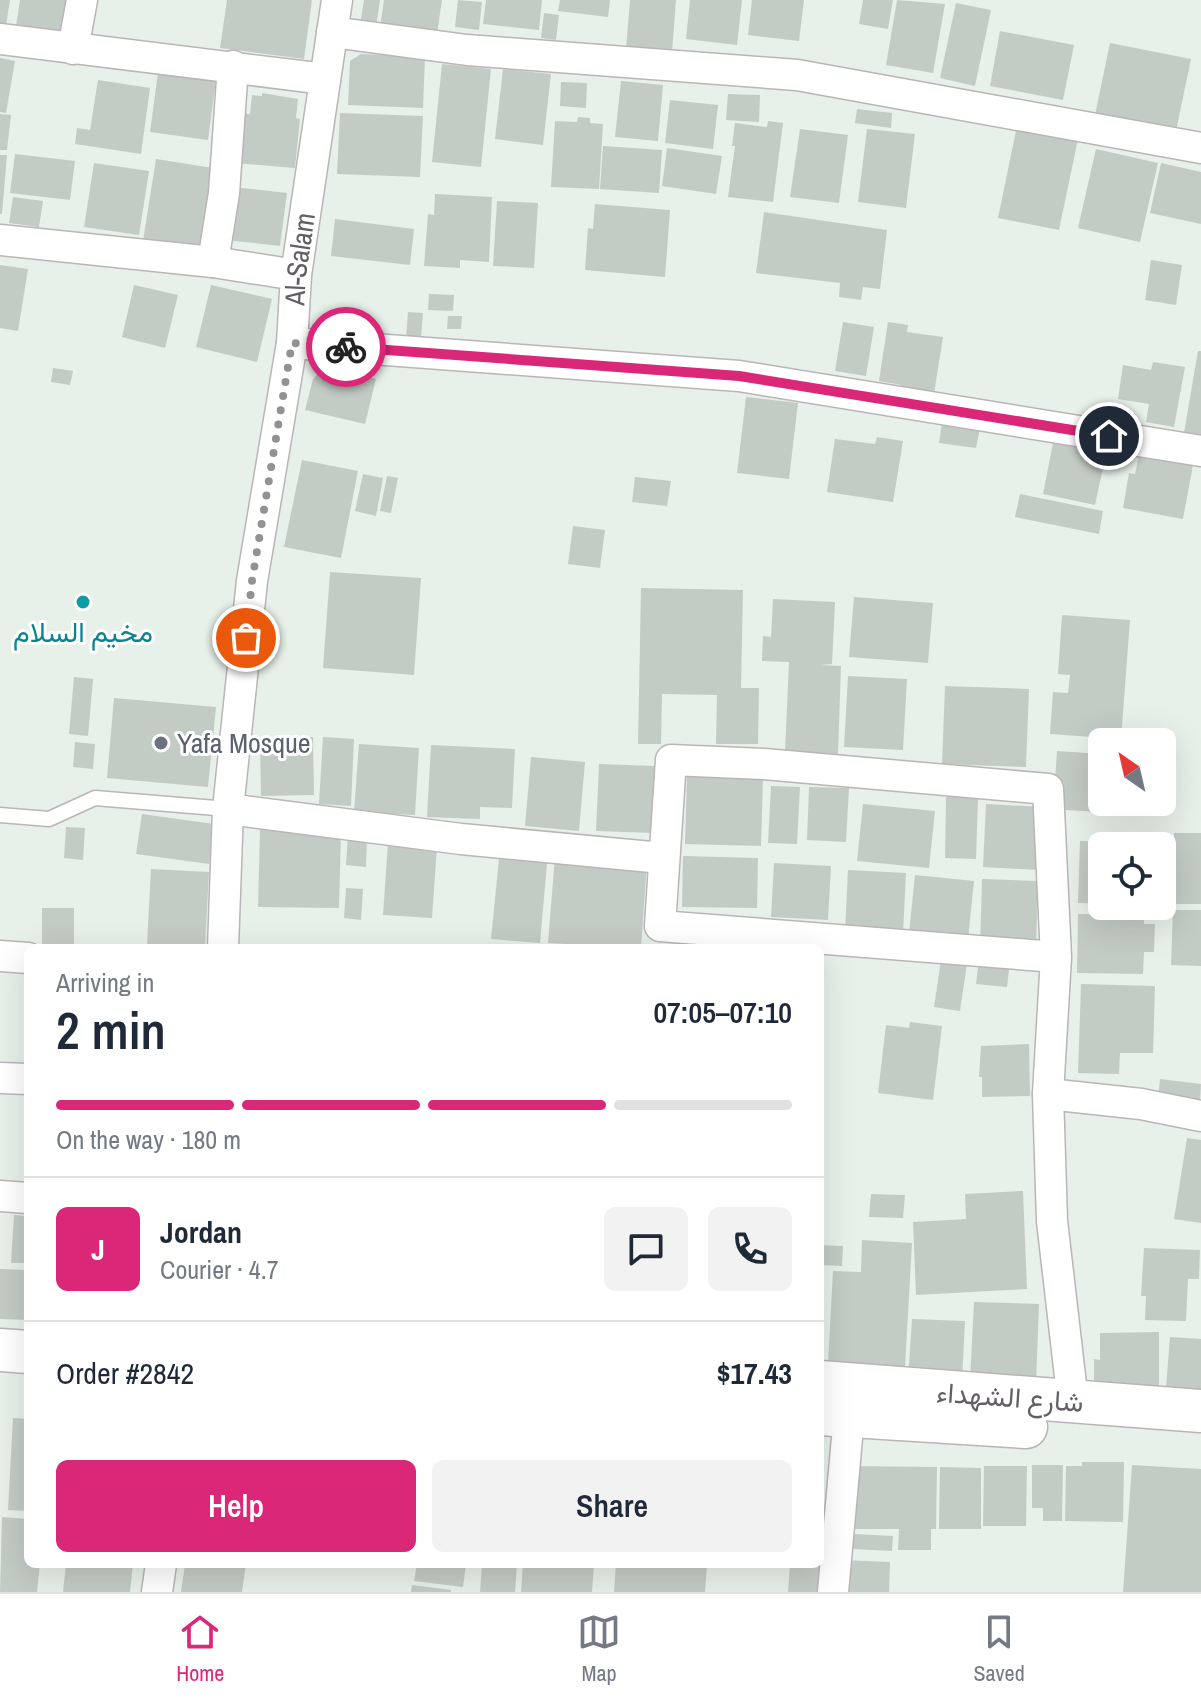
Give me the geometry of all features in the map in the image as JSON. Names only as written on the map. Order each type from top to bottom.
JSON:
[{"type":"main road","points":[[0,1350],[24,1352]]},
{"type":"main road","points":[[0,1376],[24,1377]]},
{"type":"main road","name":"شارع الشهداء","points":[[824,1382],[1201,1411]]},
{"type":"main road","name":"شارع الشهداء","points":[[834,1415],[1201,1439]]},
{"type":"street","points":[[73,49],[82,0]]},
{"type":"street","name":"Al-Salam","points":[[223,944],[228,809],[252,581],[292,343],[296,275],[337,0]]},
{"type":"street","points":[[332,32],[467,50],[797,75],[1201,148]]},
{"type":"street","points":[[0,39],[325,79]]},
{"type":"street","points":[[213,262],[224,193],[233,66]]},
{"type":"street","points":[[0,240],[213,262],[296,275]]},
{"type":"street","points":[[292,343],[739,376],[1201,451]]},
{"type":"street","points":[[1056,957],[660,926],[662,858],[671,760],[764,764],[1048,789],[1056,957],[1048,1094],[1052,1221],[1073,1402]]},
{"type":"street","points":[[228,809],[461,839],[662,858]]},
{"type":"street","points":[[0,956],[24,958]]},
{"type":"street","points":[[0,1078],[24,1079]]},
{"type":"street","points":[[1048,1094],[1141,1104],[1201,1116]]},
{"type":"street","points":[[0,1196],[24,1198]]},
{"type":"street","points":[[833,1592],[834,1415]]},
{"type":"street","points":[[157,1592],[160,1568]]},
{"type":"lane","points":[[0,815],[49,819],[95,798],[228,809]]},
{"type":"building","points":[[0,0],[10,0],[6,26],[0,25]]},
{"type":"building","points":[[20,0],[70,0],[65,34],[16,27]]},
{"type":"building","points":[[227,0],[312,0],[304,59],[220,48]]},
{"type":"building","points":[[364,0],[380,0],[376,27],[360,25]]},
{"type":"building","points":[[384,0],[442,0],[437,34],[380,27]]},
{"type":"building","points":[[458,0],[482,2],[479,30],[455,27]]},
{"type":"building","points":[[486,0],[542,0],[539,30],[483,24]]},
{"type":"building","points":[[560,0],[610,0],[608,17],[558,11]]},
{"type":"building","points":[[630,0],[676,0],[672,52],[626,49]]},
{"type":"building","points":[[690,0],[742,0],[737,45],[686,39]]},
{"type":"building","points":[[752,0],[804,0],[799,41],[748,35]]},
{"type":"building","points":[[863,0],[893,0],[888,29],[859,24]]},
{"type":"building","points":[[897,0],[945,4],[933,73],[886,65]]},
{"type":"building","points":[[956,3],[991,10],[975,86],[940,78]]},
{"type":"building","points":[[544,13],[559,15],[556,40],[541,38]]},
{"type":"building","points":[[1000,31],[1074,45],[1063,100],[990,86]]},
{"type":"building","points":[[1110,43],[1191,59],[1176,131],[1095,115]]},
{"type":"building","points":[[361,54],[425,57],[423,108],[348,105],[350,61]]},
{"type":"building","points":[[0,58],[15,61],[6,113],[0,112]]},
{"type":"building","points":[[442,64],[491,69],[481,167],[432,162]]},
{"type":"building","points":[[503,69],[551,74],[543,145],[495,139]]},
{"type":"building","points":[[158,73],[216,80],[208,140],[150,132]]},
{"type":"building","points":[[98,80],[150,88],[141,154],[75,144],[77,128],[90,130]]},
{"type":"building","points":[[621,81],[663,85],[658,141],[615,137]]},
{"type":"building","points":[[561,82],[587,83],[586,108],[560,106]]},
{"type":"building","points":[[262,93],[298,99],[296,118],[300,119],[295,168],[235,163],[240,113],[250,114],[252,95],[262,96]]},
{"type":"building","points":[[728,94],[760,95],[759,122],[726,120]]},
{"type":"building","points":[[670,100],[718,105],[713,149],[665,143]]},
{"type":"building","points":[[857,109],[892,113],[891,128],[855,123]]},
{"type":"building","points":[[340,113],[423,116],[420,177],[337,174]]},
{"type":"building","points":[[0,114],[11,115],[7,150],[0,150]]},
{"type":"building","points":[[578,117],[590,118],[590,123],[603,124],[599,189],[551,187],[555,121],[577,122]]},
{"type":"building","points":[[768,121],[783,123],[773,202],[728,197],[735,123],[767,127]]},
{"type":"building","points":[[1017,126],[1078,139],[1059,230],[998,218]]},
{"type":"building","points":[[800,129],[848,135],[839,203],[790,197]]},
{"type":"building","points":[[867,129],[915,134],[906,208],[858,202]]},
{"type":"building","points":[[603,146],[662,150],[659,193],[600,189]]},
{"type":"building","points":[[667,148],[722,156],[716,194],[662,186]]},
{"type":"building","points":[[1096,149],[1158,163],[1140,242],[1078,228]]},
{"type":"building","points":[[15,154],[75,161],[70,200],[10,193]]},
{"type":"building","points":[[0,155],[7,155],[2,214],[0,214]]},
{"type":"building","points":[[156,159],[213,168],[201,250],[143,241]]},
{"type":"building","points":[[94,163],[149,171],[139,235],[84,227]]},
{"type":"building","points":[[1161,163],[1201,172],[1201,224],[1150,213]]},
{"type":"building","points":[[233,187],[287,193],[280,246],[226,240]]},
{"type":"building","points":[[435,194],[492,197],[489,262],[460,260],[460,268],[424,266],[428,214],[434,215]]},
{"type":"building","points":[[13,197],[43,201],[39,227],[9,223]]},
{"type":"building","points":[[497,201],[538,203],[534,268],[493,266]]},
{"type":"building","points":[[595,204],[670,210],[665,277],[585,270],[588,228],[593,229]]},
{"type":"building","points":[[764,212],[887,230],[880,289],[863,287],[861,300],[839,297],[840,283],[756,273]]},
{"type":"building","points":[[335,219],[414,229],[410,265],[331,256]]},
{"type":"building","points":[[1151,260],[1182,265],[1176,305],[1145,300]]},
{"type":"building","points":[[0,265],[28,269],[18,331],[0,328]]},
{"type":"building","points":[[134,285],[178,295],[165,348],[122,337]]},
{"type":"building","points":[[211,285],[272,299],[257,362],[196,347]]},
{"type":"building","points":[[429,294],[454,295],[453,311],[428,310]]},
{"type":"building","points":[[408,312],[423,313],[421,338],[406,338]]},
{"type":"building","points":[[448,316],[462,316],[461,329],[447,329]]},
{"type":"building","points":[[843,322],[874,327],[866,376],[835,371]]},
{"type":"building","points":[[888,322],[908,325],[907,332],[943,337],[934,394],[900,389],[901,385],[879,381]]},
{"type":"building","points":[[1198,351],[1201,351],[1201,436],[1184,433]]},
{"type":"building","points":[[1153,362],[1185,367],[1174,427],[1146,422],[1149,404],[1118,399],[1123,365],[1151,370]]},
{"type":"building","points":[[325,367],[376,379],[365,424],[305,410],[313,379]]},
{"type":"building","points":[[53,368],[73,371],[70,385],[51,382]]},
{"type":"building","points":[[746,397],[798,403],[789,479],[737,473]]},
{"type":"building","points":[[942,423],[980,428],[976,448],[939,443]]},
{"type":"building","points":[[877,437],[903,441],[893,502],[827,492],[835,439],[875,444]]},
{"type":"building","points":[[1054,438],[1107,449],[1095,505],[1043,494]]},
{"type":"building","points":[[1139,455],[1193,465],[1183,519],[1123,508],[1129,473],[1135,474]]},
{"type":"building","points":[[302,460],[358,471],[341,558],[284,547]]},
{"type":"building","points":[[363,474],[383,478],[376,516],[355,511]]},
{"type":"building","points":[[387,476],[398,478],[391,513],[380,511]]},
{"type":"building","points":[[635,477],[671,481],[667,506],[632,502]]},
{"type":"building","points":[[1020,494],[1103,511],[1099,534],[1015,517]]},
{"type":"building","points":[[573,526],[605,530],[600,568],[568,564]]},
{"type":"building","points":[[330,572],[421,578],[414,675],[323,668]]},
{"type":"building","points":[[641,588],[743,590],[741,688],[759,688],[758,744],[716,744],[717,695],[662,694],[661,744],[638,744]]},
{"type":"building","points":[[854,597],[933,603],[928,663],[849,657]]},
{"type":"building","points":[[773,599],[835,602],[832,664],[821,665],[841,666],[838,754],[785,752],[789,662],[762,661],[763,636],[771,637]]},
{"type":"building","points":[[1062,615],[1130,620],[1122,728],[1088,728],[1088,737],[1050,734],[1053,692],[1068,693],[1070,675],[1058,674]]},
{"type":"building","points":[[848,676],[907,679],[903,750],[844,747]]},
{"type":"building","points":[[74,677],[93,679],[88,736],[69,734]]},
{"type":"building","points":[[945,686],[1029,689],[1026,767],[942,764]]},
{"type":"building","name":"Yafa Mosque","points":[[114,698],[216,707],[208,787],[107,778]]},
{"type":"building","points":[[313,737],[314,795],[261,796],[260,738]]},
{"type":"building","points":[[323,737],[354,739],[351,806],[319,804]]},
{"type":"building","points":[[75,742],[95,744],[93,769],[73,767]]},
{"type":"building","points":[[359,744],[419,748],[415,815],[354,812]]},
{"type":"building","points":[[431,745],[515,749],[512,808],[480,807],[480,819],[427,817]]},
{"type":"building","points":[[1057,751],[1088,753],[1088,811],[1065,810],[1054,798]]},
{"type":"building","points":[[531,757],[585,762],[579,831],[525,826]]},
{"type":"building","points":[[599,764],[655,766],[652,833],[596,831]]},
{"type":"building","points":[[687,775],[763,777],[761,846],[685,844]]},
{"type":"building","points":[[771,786],[800,787],[797,844],[768,843]]},
{"type":"building","points":[[809,787],[849,788],[846,842],[807,840]]},
{"type":"building","points":[[946,797],[978,797],[976,859],[945,858]]},
{"type":"building","points":[[863,804],[935,811],[929,868],[857,861]]},
{"type":"building","points":[[986,804],[1043,807],[1039,870],[983,867]]},
{"type":"building","points":[[142,814],[214,824],[209,864],[136,854]]},
{"type":"building","points":[[66,827],[85,828],[83,860],[64,858]]},
{"type":"building","points":[[260,830],[341,831],[339,908],[258,907]]},
{"type":"building","points":[[1176,833],[1201,833],[1201,904],[1176,904]]},
{"type":"building","points":[[348,835],[367,837],[366,867],[346,865]]},
{"type":"building","points":[[1080,841],[1088,841],[1088,903],[1078,903]]},
{"type":"building","points":[[388,843],[437,846],[432,918],[383,915]]},
{"type":"building","points":[[555,856],[647,862],[641,944],[548,943]]},
{"type":"building","points":[[683,856],[758,858],[757,908],[682,907]]},
{"type":"building","points":[[499,859],[547,863],[540,943],[491,939]]},
{"type":"building","points":[[774,863],[831,866],[828,920],[771,917]]},
{"type":"building","points":[[151,869],[209,872],[205,944],[147,944]]},
{"type":"building","points":[[848,870],[906,873],[903,934],[845,932]]},
{"type":"building","points":[[915,875],[974,881],[968,939],[909,933]]},
{"type":"building","points":[[982,879],[1038,881],[1036,950],[980,949]]},
{"type":"building","points":[[346,888],[363,889],[361,920],[344,918]]},
{"type":"building","points":[[42,908],[74,908],[74,944],[42,944]]},
{"type":"building","points":[[1176,910],[1201,910],[1201,966],[1171,965],[1173,920],[1176,920]]},
{"type":"building","points":[[1078,914],[1088,914],[1088,920],[1144,920],[1144,924],[1155,924],[1154,952],[1144,952],[1143,974],[1077,973]]},
{"type":"building","points":[[979,959],[1010,961],[1007,987],[976,984]]},
{"type":"building","points":[[941,960],[967,964],[960,1011],[934,1007]]},
{"type":"building","points":[[1081,984],[1155,986],[1153,1053],[1120,1053],[1119,1074],[1078,1073]]},
{"type":"building","points":[[910,1022],[942,1026],[933,1100],[878,1093],[886,1025],[909,1028]]},
{"type":"building","points":[[1029,1044],[1030,1096],[982,1097],[982,1077],[979,1077],[981,1046]]},
{"type":"building","points":[[1160,1079],[1201,1084],[1200,1103],[1158,1098]]},
{"type":"building","points":[[1187,1138],[1201,1140],[1201,1223],[1174,1219]]},
{"type":"building","points":[[1023,1191],[1027,1289],[916,1295],[913,1222],[966,1219],[965,1194]]},
{"type":"building","points":[[871,1194],[905,1195],[903,1218],[869,1217]]},
{"type":"building","points":[[14,1215],[24,1216],[24,1263],[11,1263]]},
{"type":"building","points":[[862,1240],[912,1243],[905,1367],[828,1363],[833,1271],[861,1272]]},
{"type":"building","points":[[824,1245],[843,1246],[842,1266],[824,1265]]},
{"type":"building","points":[[1144,1248],[1200,1250],[1199,1279],[1188,1279],[1186,1321],[1145,1320],[1146,1296],[1141,1296]]},
{"type":"building","points":[[0,1269],[24,1270],[24,1320],[0,1319]]},
{"type":"building","points":[[974,1302],[1039,1304],[1036,1384],[970,1381]]},
{"type":"building","points":[[912,1319],[965,1321],[962,1380],[908,1378]]},
{"type":"building","points":[[1159,1332],[1159,1389],[1094,1385],[1094,1359],[1100,1360],[1100,1333]]},
{"type":"building","points":[[1170,1337],[1201,1339],[1201,1390],[1166,1388]]},
{"type":"building","points":[[13,1418],[24,1419],[24,1511],[8,1510]]},
{"type":"building","points":[[1082,1462],[1124,1462],[1123,1522],[1065,1521],[1066,1466],[1082,1466]]},
{"type":"building","points":[[1032,1465],[1063,1465],[1062,1521],[1043,1521],[1043,1508],[1032,1508]]},
{"type":"building","points":[[1132,1465],[1201,1469],[1201,1592],[1123,1592]]},
{"type":"building","points":[[850,1466],[937,1467],[936,1529],[931,1529],[931,1550],[898,1550],[899,1529],[849,1529]]},
{"type":"building","points":[[984,1466],[1027,1466],[1026,1526],[983,1526]]},
{"type":"building","points":[[940,1467],[981,1468],[981,1529],[939,1529]]},
{"type":"building","points":[[2,1517],[24,1519],[24,1568],[40,1568],[37,1592],[0,1592]]},
{"type":"building","points":[[854,1534],[893,1536],[892,1551],[853,1549]]},
{"type":"building","points":[[824,1560],[828,1560],[825,1592],[788,1592],[790,1568],[824,1568]]},
{"type":"building","points":[[842,1560],[890,1562],[889,1592],[841,1592]]},
{"type":"building","points":[[66,1568],[133,1568],[130,1592],[63,1592]]},
{"type":"building","points":[[184,1568],[245,1568],[242,1592],[181,1592]]},
{"type":"building","points":[[416,1568],[465,1568],[463,1587],[414,1581]]},
{"type":"building","points":[[482,1568],[517,1568],[515,1592],[480,1592]]},
{"type":"building","points":[[523,1568],[594,1568],[592,1592],[521,1592]]},
{"type":"building","points":[[616,1568],[707,1568],[705,1592],[614,1592]]},
{"type":"building","points":[[412,1585],[451,1590],[451,1592],[411,1592]]},
{"type":"way so far","points":[[246,638],[252,581],[292,343],[346,347]]},
{"type":"place","name":"مخيم السلام","points":[[83,602]]},
{"type":"place","name":"Yafa Mosque","points":[[161,743]]},
{"type":"route","points":[[346,347],[739,376],[1109,436]]}]
